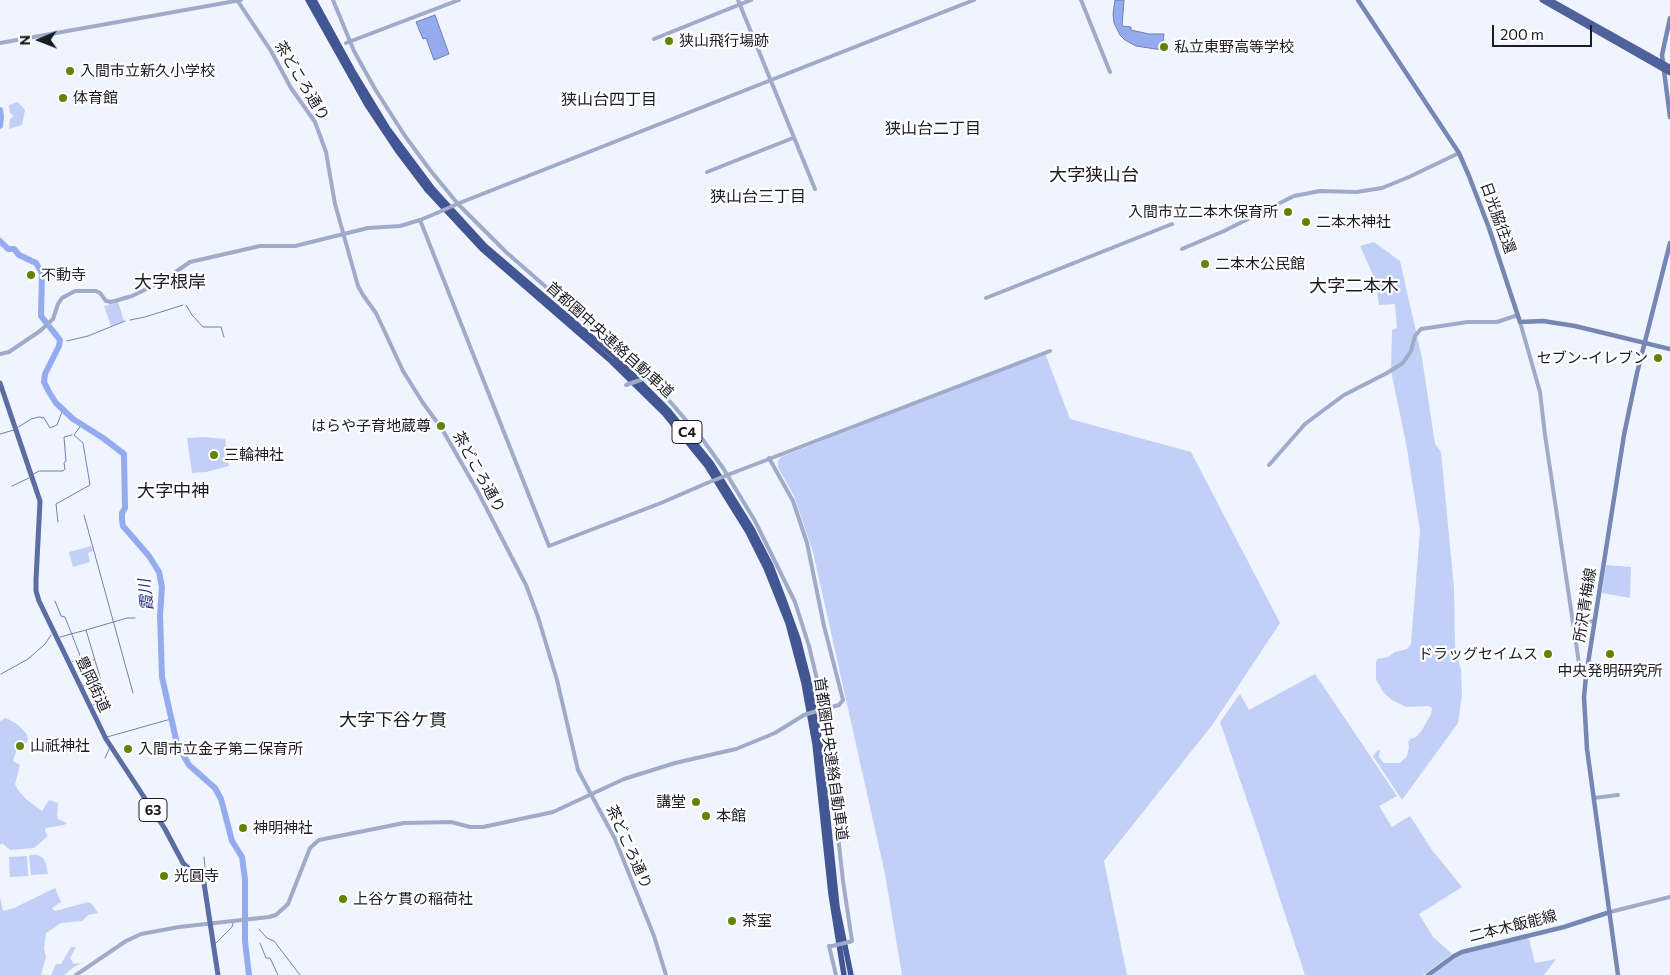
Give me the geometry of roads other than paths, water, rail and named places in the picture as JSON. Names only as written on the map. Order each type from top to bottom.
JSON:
[{"type":"highway","name":"首都圏中央連絡自動車道","points":[[308,0],[367,105],[401,156],[428,191],[482,249],[611,361],[658,406],[707,466],[748,532],[766,568],[788,624],[804,683],[815,744],[831,894],[844,975]]},
{"type":"highway","name":"首都圏中央連絡自動車道","points":[[314,0],[380,116],[432,188],[485,246],[615,357],[653,393],[684,428],[711,463],[752,529],[771,566],[786,603],[809,682],[820,743],[838,907],[851,975]]},
{"type":"highway","points":[[1542,0],[1663,66],[1670,67]]},
{"type":"highway","points":[[1550,0],[1663,66],[1670,73]]},
{"type":"main road","name":"日光脇往還","points":[[1358,0],[1459,153],[1488,228],[1520,322]]},
{"type":"main road","points":[[1670,18],[1662,52],[1670,117]]},
{"type":"main road","name":"所沢青梅線","points":[[1618,975],[1585,732],[1586,676],[1624,435],[1670,243]]},
{"type":"main road","points":[[1520,322],[1543,321],[1575,326],[1670,349]]},
{"type":"main road","name":"豊岡街道","points":[[0,383],[40,501],[36,580],[36,591],[39,601],[106,739],[165,829],[184,863],[204,883],[218,975]]},
{"type":"main road","name":"二本木飯能線","points":[[1428,975],[1462,952],[1564,927],[1610,912]]},
{"type":"street","points":[[0,42],[238,0]]},
{"type":"street","name":"茶どころ通り","points":[[238,0],[271,51],[290,88],[316,122],[326,152],[334,204],[355,276],[363,295],[376,313],[403,371],[442,429],[477,490],[526,585],[557,680],[578,770],[603,814],[628,869],[654,936],[666,975]]},
{"type":"street","points":[[333,0],[347,42],[375,89],[405,136],[457,205],[529,273],[648,377],[694,427],[735,487],[764,538],[795,602],[815,668],[822,710],[852,941],[829,946],[836,975]]},
{"type":"street","points":[[347,42],[459,0]]},
{"type":"street","points":[[654,39],[739,2],[751,0]]},
{"type":"street","points":[[0,354],[9,352],[42,329],[54,317],[60,301],[75,291],[96,291],[106,301],[111,302],[132,296],[161,282],[190,262],[260,246],[295,246],[361,230],[400,226],[420,220],[974,0]]},
{"type":"street","points":[[1082,0],[1110,72]]},
{"type":"street","points":[[739,2],[814,189]]},
{"type":"street","points":[[707,172],[793,138]]},
{"type":"street","points":[[1182,249],[1224,231],[1294,196],[1320,191],[1357,192],[1382,188],[1459,153]]},
{"type":"street","points":[[420,220],[549,546],[661,503],[769,458],[1050,351]]},
{"type":"street","points":[[986,298],[1172,224]]},
{"type":"street","points":[[1269,465],[1305,424],[1344,395],[1402,363],[1411,351],[1415,336],[1421,329],[1468,322],[1497,322],[1518,315]]},
{"type":"street","points":[[1520,322],[1540,392],[1580,670],[1586,676]]},
{"type":"street","points":[[626,385],[648,377]]},
{"type":"street","points":[[76,975],[136,936],[179,927],[273,916],[286,907],[294,894],[310,848],[319,840],[404,823],[451,822],[470,827],[486,827],[553,812],[614,783],[644,772],[736,748],[775,733],[804,715],[839,705],[843,700],[822,618],[807,543],[793,501],[769,458]]},
{"type":"street","points":[[1576,636],[1590,622],[1595,620]]},
{"type":"street","points":[[1594,798],[1618,795]]},
{"type":"street","points":[[1610,912],[1670,896]]},
{"type":"water","points":[[1115,0],[1124,0],[1122,26],[1131,27],[1131,30],[1149,34],[1164,34],[1162,50],[1136,46],[1120,35],[1114,23]]},
{"type":"water","points":[[435,15],[449,54],[434,60],[426,38],[423,39],[416,22]]},
{"type":"waterway","name":"霞川","points":[[0,110],[0,126]]},
{"type":"waterway","name":"霞川","points":[[0,241],[8,249],[14,249],[19,255],[36,263],[42,273],[41,316],[60,340],[59,346],[45,374],[44,382],[49,392],[56,403],[73,419],[124,454],[125,508],[122,513],[123,526],[149,556],[159,572],[162,587],[160,615],[162,677],[177,744],[189,765],[215,788],[221,799],[232,841],[242,857],[245,879],[245,941],[249,975]]},
{"type":"waterway","points":[[130,320],[183,305]]},
{"type":"waterway","points":[[186,305],[203,327],[221,327],[224,337]]},
{"type":"waterway","points":[[67,341],[88,336],[125,321]]},
{"type":"waterway","points":[[17,428],[31,419],[39,417],[44,418],[50,428],[57,425],[63,409]]},
{"type":"waterway","points":[[58,522],[56,504],[90,485],[83,443],[74,435],[82,424]]},
{"type":"waterway","points":[[0,434],[14,430]]},
{"type":"waterway","points":[[32,475],[39,471],[63,471],[66,461],[64,437],[72,435]]},
{"type":"waterway","points":[[12,486],[29,478]]},
{"type":"waterway","points":[[84,515],[133,693]]},
{"type":"waterway","points":[[55,601],[61,616],[65,617],[81,658]]},
{"type":"waterway","points":[[93,705],[107,701],[86,630],[127,618],[135,618]]},
{"type":"waterway","points":[[60,637],[86,630]]},
{"type":"waterway","points":[[1,674],[28,659],[45,644],[51,635]]},
{"type":"waterway","points":[[72,662],[76,658],[94,660]]},
{"type":"waterway","points":[[83,686],[100,679]]},
{"type":"waterway","points":[[107,737],[171,719]]},
{"type":"waterway","points":[[105,758],[110,747]]},
{"type":"waterway","points":[[204,857],[206,878]]},
{"type":"waterway","points":[[215,944],[232,927],[233,923]]},
{"type":"waterway","points":[[259,929],[267,938],[274,941],[300,975]]},
{"type":"waterway","points":[[260,943],[266,958],[270,958],[278,975]]},
{"type":"place","name":"狭山飛行場跡","points":[[669,41]]},
{"type":"place","name":"私立東野高等学校","points":[[1164,47]]},
{"type":"place","name":"入間市立新久小学校","points":[[70,71]]},
{"type":"place","name":"体育館","points":[[63,98]]},
{"type":"place","name":"入間市立二本木保育所","points":[[1288,212]]},
{"type":"place","name":"二本木神社","points":[[1306,222]]},
{"type":"place","name":"二本木公民館","points":[[1205,264]]},
{"type":"place","name":"不動寺","points":[[31,275]]},
{"type":"place","name":"セブン-イレブン","points":[[1658,358]]},
{"type":"place","name":"はらや子育地蔵尊","points":[[441,426]]},
{"type":"place","name":"三輪神社","points":[[214,455]]},
{"type":"place","name":"ドラッグセイムス","points":[[1548,654]]},
{"type":"place","name":"中央発明研究所","points":[[1610,654]]},
{"type":"place","name":"山祇神社","points":[[20,746]]},
{"type":"place","name":"入間市立金子第二保育所","points":[[128,749]]},
{"type":"place","name":"講堂","points":[[696,802]]},
{"type":"place","name":"本館","points":[[706,816]]},
{"type":"place","name":"神明神社","points":[[243,828]]},
{"type":"place","name":"光圓寺","points":[[164,876]]},
{"type":"place","name":"上谷ケ貫の稲荷社","points":[[343,899]]},
{"type":"place","name":"茶室","points":[[732,921]]},
{"type":"district","name":"狭山台四丁目","points":[[609,100]]},
{"type":"district","name":"狭山台二丁目","points":[[933,129]]},
{"type":"district","name":"大字狭山台","points":[[1094,175]]},
{"type":"district","name":"狭山台三丁目","points":[[758,197]]},
{"type":"district","name":"大字根岸","points":[[170,282]]},
{"type":"district","name":"大字二本木","points":[[1354,286]]},
{"type":"district","name":"大字中神","points":[[173,491]]},
{"type":"district","name":"大字下谷ケ貫","points":[[393,720]]}]
